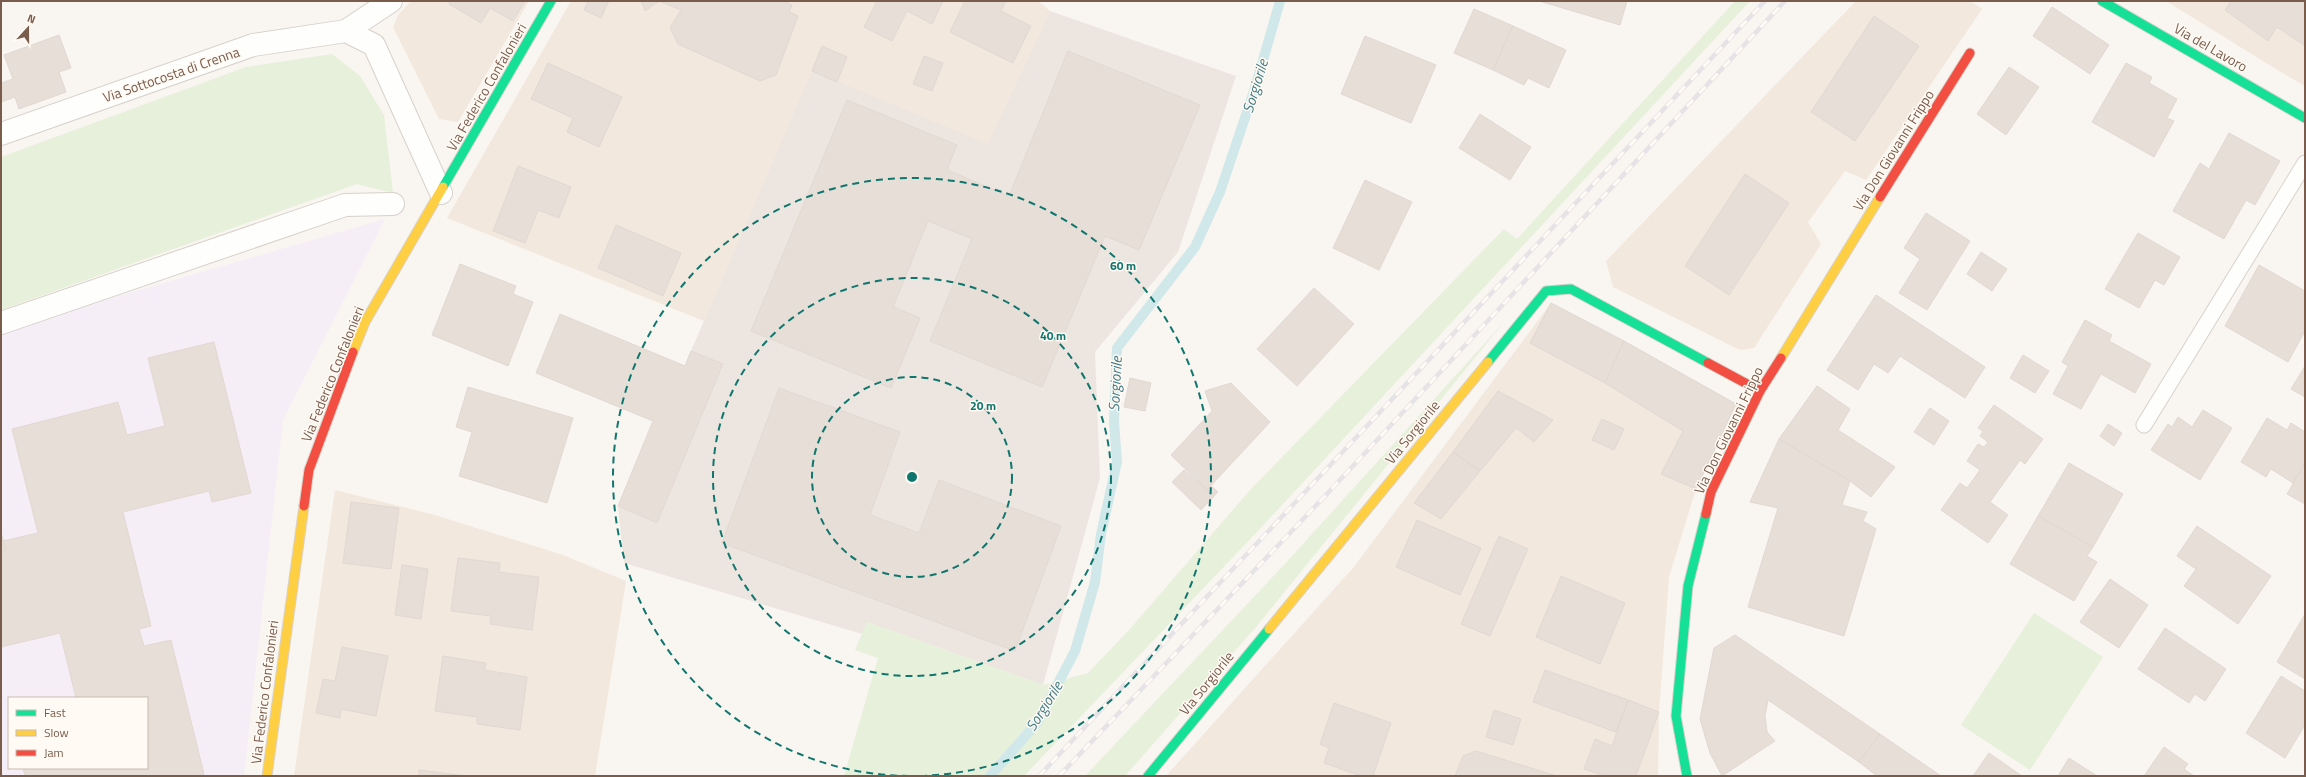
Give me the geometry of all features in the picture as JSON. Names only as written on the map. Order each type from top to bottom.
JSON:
[{"type":"street","name":"Via Sottocosta di Crenna","points":[[1,134],[253,45],[346,31],[391,1]]},
{"type":"street","name":"Via Federico Confalonieri","points":[[267,776],[309,470],[365,322],[551,1]]},
{"type":"street","name":"Via del Lavoro","points":[[2102,1],[2305,118]]},
{"type":"street","points":[[346,31],[374,45],[441,193]]},
{"type":"street","name":"Via Don Giovanni Frippo","points":[[1687,776],[1676,716],[1688,586],[1711,492],[1760,391],[1970,53]]},
{"type":"street","points":[[1,323],[345,205],[393,204]]},
{"type":"street","name":"Via Sorgiorile","points":[[1148,776],[1546,291],[1571,289],[1760,391]]},
{"type":"lane","points":[[2144,425],[2305,162]]},
{"type":"shaded area","points":[[411,1],[529,1],[458,122],[439,119],[393,27],[398,15]]},
{"type":"shaded area","points":[[571,1],[1038,1],[1050,11],[988,145],[812,72],[704,321],[447,218]]},
{"type":"shaded area","points":[[1856,1],[1971,1],[1982,9],[1866,180],[1845,171],[1808,222],[1821,244],[1754,348],[1740,350],[1613,287],[1606,261]]},
{"type":"shaded area","points":[[2166,1],[2305,1],[2305,86],[2279,71]]},
{"type":"shaded area","points":[[1050,11],[1236,76],[1178,252],[1095,352],[1100,478],[1043,685],[867,622],[862,634],[624,563],[618,506],[657,523],[723,365],[691,351],[812,71],[988,144]]},
{"type":"shaded area","points":[[385,219],[283,420],[244,776],[1,776],[1,330]]},
{"type":"shaded area","points":[[1551,303],[1624,341],[1736,404],[1696,489],[1669,577],[1659,712],[1658,776],[1166,776],[1353,568]]},
{"type":"shaded area","points":[[335,490],[435,515],[563,555],[626,581],[595,776],[294,776]]},
{"type":"green space","points":[[1735,1],[1750,1],[1256,533],[1024,776],[844,776],[878,658],[855,650],[867,622],[1043,685],[1088,673],[1129,630],[1251,489],[1504,229],[1517,239]]},
{"type":"green space","points":[[332,54],[360,76],[384,115],[393,193],[357,184],[1,310],[1,157],[246,67]]},
{"type":"green space","points":[[1504,322],[1256,627],[1125,776],[1085,776],[1283,566]]},
{"type":"green space","points":[[2034,613],[2103,657],[2030,770],[1961,725]]},
{"type":"building","points":[[451,1],[525,1],[513,21],[490,8],[481,23],[449,4]]},
{"type":"building","points":[[588,1],[609,1],[601,18],[584,10]]},
{"type":"building","points":[[641,1],[659,1],[645,11]]},
{"type":"building","points":[[659,1],[783,1],[792,5],[789,12],[798,16],[776,75],[760,81],[678,44],[670,28],[681,10]]},
{"type":"building","points":[[877,1],[943,1],[932,24],[907,11],[892,41],[864,27]]},
{"type":"building","points":[[965,1],[1006,1],[1001,11],[1031,26],[1013,63],[950,32]]},
{"type":"building","points":[[1539,1],[1627,1],[1620,25]]},
{"type":"building","points":[[2231,1],[2305,1],[2305,46],[2277,27],[2268,41],[2225,10]]},
{"type":"building","points":[[2052,7],[2109,45],[2090,74],[2033,36]]},
{"type":"building","points":[[1474,9],[1513,26],[1493,70],[1454,53]]},
{"type":"building","points":[[1874,16],[1919,46],[1855,141],[1811,112]]},
{"type":"building","points":[[1513,26],[1566,50],[1549,88],[1528,78],[1524,85],[1493,70]]},
{"type":"building","points":[[59,35],[71,68],[59,72],[66,92],[19,109],[15,97],[1,102],[1,83],[13,79],[4,55]]},
{"type":"building","points":[[1365,36],[1436,65],[1411,123],[1341,94]]},
{"type":"building","points":[[822,46],[847,57],[837,82],[812,71]]},
{"type":"building","points":[[1068,51],[1200,105],[1139,250],[1105,236],[1042,387],[930,341],[972,239],[928,221],[893,307],[920,318],[891,388],[751,331],[847,100],[957,145],[947,170],[1009,196]]},
{"type":"building","points":[[924,56],[943,63],[932,91],[913,84]]},
{"type":"building","points":[[548,63],[622,97],[599,147],[567,132],[573,118],[531,99]]},
{"type":"building","points":[[2126,63],[2152,77],[2149,83],[2177,99],[2167,118],[2174,121],[2154,157],[2092,122]]},
{"type":"building","points":[[2009,67],[2039,87],[2006,135],[1977,114]]},
{"type":"building","points":[[1480,114],[1531,147],[1510,180],[1459,148]]},
{"type":"building","points":[[2229,133],[2280,161],[2255,205],[2246,200],[2224,239],[2173,211],[2200,163],[2209,169]]},
{"type":"building","points":[[518,166],[571,187],[559,218],[538,210],[525,243],[493,231]]},
{"type":"building","points":[[1745,174],[1789,203],[1729,295],[1685,266]]},
{"type":"building","points":[[1365,180],[1412,202],[1379,270],[1333,248]]},
{"type":"building","points":[[1926,213],[1970,241],[1927,310],[1899,293],[1920,259],[1904,248]]},
{"type":"building","points":[[616,225],[681,253],[663,296],[598,268]]},
{"type":"building","points":[[2138,233],[2180,257],[2164,285],[2155,280],[2139,308],[2105,289]]},
{"type":"building","points":[[1981,252],[2007,269],[1992,291],[1967,274]]},
{"type":"building","points":[[460,264],[516,286],[513,294],[533,302],[508,366],[432,335]]},
{"type":"building","points":[[2259,265],[2305,291],[2305,331],[2288,362],[2225,326]]},
{"type":"building","points":[[1314,288],[1354,324],[1297,386],[1257,349]]},
{"type":"building","points":[[1876,295],[1985,367],[1965,398],[1900,356],[1888,373],[1874,364],[1858,390],[1827,370]]},
{"type":"building","points":[[1551,303],[1624,341],[1605,383],[1530,343]]},
{"type":"building","points":[[560,314],[685,366],[691,351],[723,364],[657,523],[618,506],[653,421],[536,373]]},
{"type":"building","points":[[2085,320],[2112,335],[2109,341],[2151,364],[2135,393],[2101,374],[2081,409],[2053,394],[2068,366],[2062,362]]},
{"type":"building","points":[[1624,341],[1736,404],[1696,489],[1661,474],[1683,431],[1605,383]]},
{"type":"building","points":[[214,342],[251,493],[212,502],[209,491],[123,512],[151,626],[139,629],[144,646],[171,640],[204,774],[195,776],[25,776],[23,769],[148,769],[148,697],[76,697],[60,633],[1,647],[1,551],[6,550],[3,541],[38,533],[12,429],[118,402],[127,435],[165,426],[148,358]]},
{"type":"building","points":[[2023,355],[2049,371],[2035,393],[2010,378]]},
{"type":"building","points":[[2305,366],[2305,397],[2291,389]]},
{"type":"building","points":[[1130,378],[1151,383],[1145,411],[1124,407]]},
{"type":"building","points":[[1231,383],[1270,422],[1207,490],[1171,455],[1212,411],[1205,391]]},
{"type":"building","points":[[1817,386],[1850,409],[1838,430],[1895,467],[1871,497],[1850,481],[1779,439]]},
{"type":"building","points":[[468,387],[573,418],[547,503],[459,476],[472,432],[456,427]]},
{"type":"building","points":[[779,388],[900,432],[870,515],[919,533],[939,480],[1061,526],[1015,651],[722,543]]},
{"type":"building","points":[[1498,391],[1553,420],[1534,442],[1516,428],[1480,471],[1453,452]]},
{"type":"building","points":[[1994,405],[2043,439],[2025,464],[2020,460],[1990,502],[2008,515],[1988,543],[1941,510],[1960,483],[1967,488],[1980,470],[1967,461],[1978,444],[1984,447],[1988,442],[1980,436],[1983,431],[1978,428]]},
{"type":"building","points":[[1930,408],[1949,421],[1934,445],[1914,432]]},
{"type":"building","points":[[2203,410],[2232,428],[2200,480],[2151,450],[2168,424],[2172,427],[2178,417],[2192,427]]},
{"type":"building","points":[[2267,418],[2287,430],[2291,423],[2305,432],[2305,463],[2293,483],[2271,469],[2266,477],[2241,462]]},
{"type":"building","points":[[1602,419],[1624,429],[1614,450],[1592,440]]},
{"type":"building","points":[[2108,424],[2122,433],[2114,446],[2100,436]]},
{"type":"building","points":[[1779,439],[1850,481],[1842,505],[1867,512],[1863,521],[1876,529],[1844,636],[1748,607],[1778,508],[1750,502]]},
{"type":"building","points":[[1453,452],[1480,471],[1441,519],[1414,503]]},
{"type":"building","points":[[2069,463],[2123,494],[2093,547],[2038,516]]},
{"type":"building","points":[[2305,463],[2305,504],[2287,494]]},
{"type":"building","points":[[1184,470],[1207,490],[1211,486],[1218,492],[1201,510],[1172,482]]},
{"type":"building","points":[[351,502],[399,508],[391,569],[343,563]]},
{"type":"building","points":[[2038,516],[2093,547],[2087,556],[2097,562],[2074,601],[2010,564]]},
{"type":"building","points":[[1417,520],[1481,548],[1460,595],[1396,567]]},
{"type":"building","points":[[2197,526],[2271,576],[2238,624],[2184,586],[2196,569],[2177,556]]},
{"type":"building","points":[[1,533],[6,550],[1,551]]},
{"type":"building","points":[[1499,536],[1528,549],[1490,636],[1461,624]]},
{"type":"building","points":[[458,558],[500,563],[499,572],[539,577],[532,630],[490,624],[491,616],[451,611]]},
{"type":"building","points":[[402,565],[428,569],[421,619],[395,615]]},
{"type":"building","points":[[1561,576],[1625,603],[1600,664],[1536,637]]},
{"type":"building","points":[[2110,579],[2148,605],[2119,648],[2080,622]]},
{"type":"building","points":[[2305,614],[2305,679],[2277,662]]},
{"type":"building","points":[[2165,628],[2226,669],[2205,701],[2195,694],[2189,703],[2138,669]]},
{"type":"building","points":[[1735,635],[1880,734],[1859,762],[1768,700],[1765,716],[1767,732],[1775,741],[1722,776],[1710,753],[1700,719],[1714,648]]},
{"type":"building","points":[[342,647],[388,656],[376,716],[341,709],[340,718],[316,713],[323,679],[335,681]]},
{"type":"building","points":[[443,656],[486,663],[484,670],[527,677],[520,730],[477,724],[477,717],[435,711]]},
{"type":"building","points":[[1545,670],[1628,700],[1616,732],[1533,702]]},
{"type":"building","points":[[2281,676],[2305,691],[2305,725],[2285,758],[2246,733]]},
{"type":"building","points":[[1628,700],[1659,712],[1636,776],[1604,776],[1584,769],[1595,739],[1612,746]]},
{"type":"building","points":[[1334,703],[1391,723],[1373,776],[1361,776],[1324,763],[1329,748],[1320,744]]},
{"type":"building","points":[[1494,710],[1521,719],[1513,745],[1486,737]]},
{"type":"building","points":[[1880,734],[1941,776],[1877,776],[1859,762]]},
{"type":"building","points":[[2164,747],[2188,764],[2184,769],[2194,776],[2144,776]]},
{"type":"building","points":[[1476,751],[1557,776],[1455,776],[1463,756]]},
{"type":"building","points":[[1989,753],[2022,776],[1973,776]]},
{"type":"building","points":[[2069,758],[2097,776],[2058,776]]},
{"type":"building","points":[[419,770],[466,776],[419,776]]},
{"type":"waterway","name":"Sorgiorile","points":[[990,776],[1037,723],[1075,651],[1095,582],[1101,534],[1117,462],[1114,422],[1117,348],[1195,247],[1220,192],[1255,88],[1280,1]]},
{"type":"railway","points":[[1039,776],[1765,1]]},
{"type":"railway","points":[[1059,776],[1326,495],[1785,1]]},
{"type":"traffic: fast","points":[[443,187],[551,1]]},
{"type":"traffic: fast","points":[[2102,1],[2305,118]]},
{"type":"traffic: fast","points":[[1488,362],[1546,291],[1571,289],[1708,363]]},
{"type":"traffic: fast","points":[[1687,776],[1676,716],[1688,586],[1706,514]]},
{"type":"traffic: fast","points":[[1148,776],[1269,629]]},
{"type":"traffic: slow","points":[[353,352],[365,322],[443,187]]},
{"type":"traffic: slow","points":[[1781,358],[1880,197]]},
{"type":"traffic: slow","points":[[1269,629],[1488,362]]},
{"type":"traffic: slow","points":[[267,776],[304,506]]},
{"type":"traffic: jam","points":[[1880,197],[1970,53]]},
{"type":"traffic: jam","points":[[304,506],[309,470],[353,352]]},
{"type":"traffic: jam","points":[[1706,514],[1711,492],[1760,391],[1781,358]]},
{"type":"traffic: jam","points":[[1708,363],[1760,391]]}]
